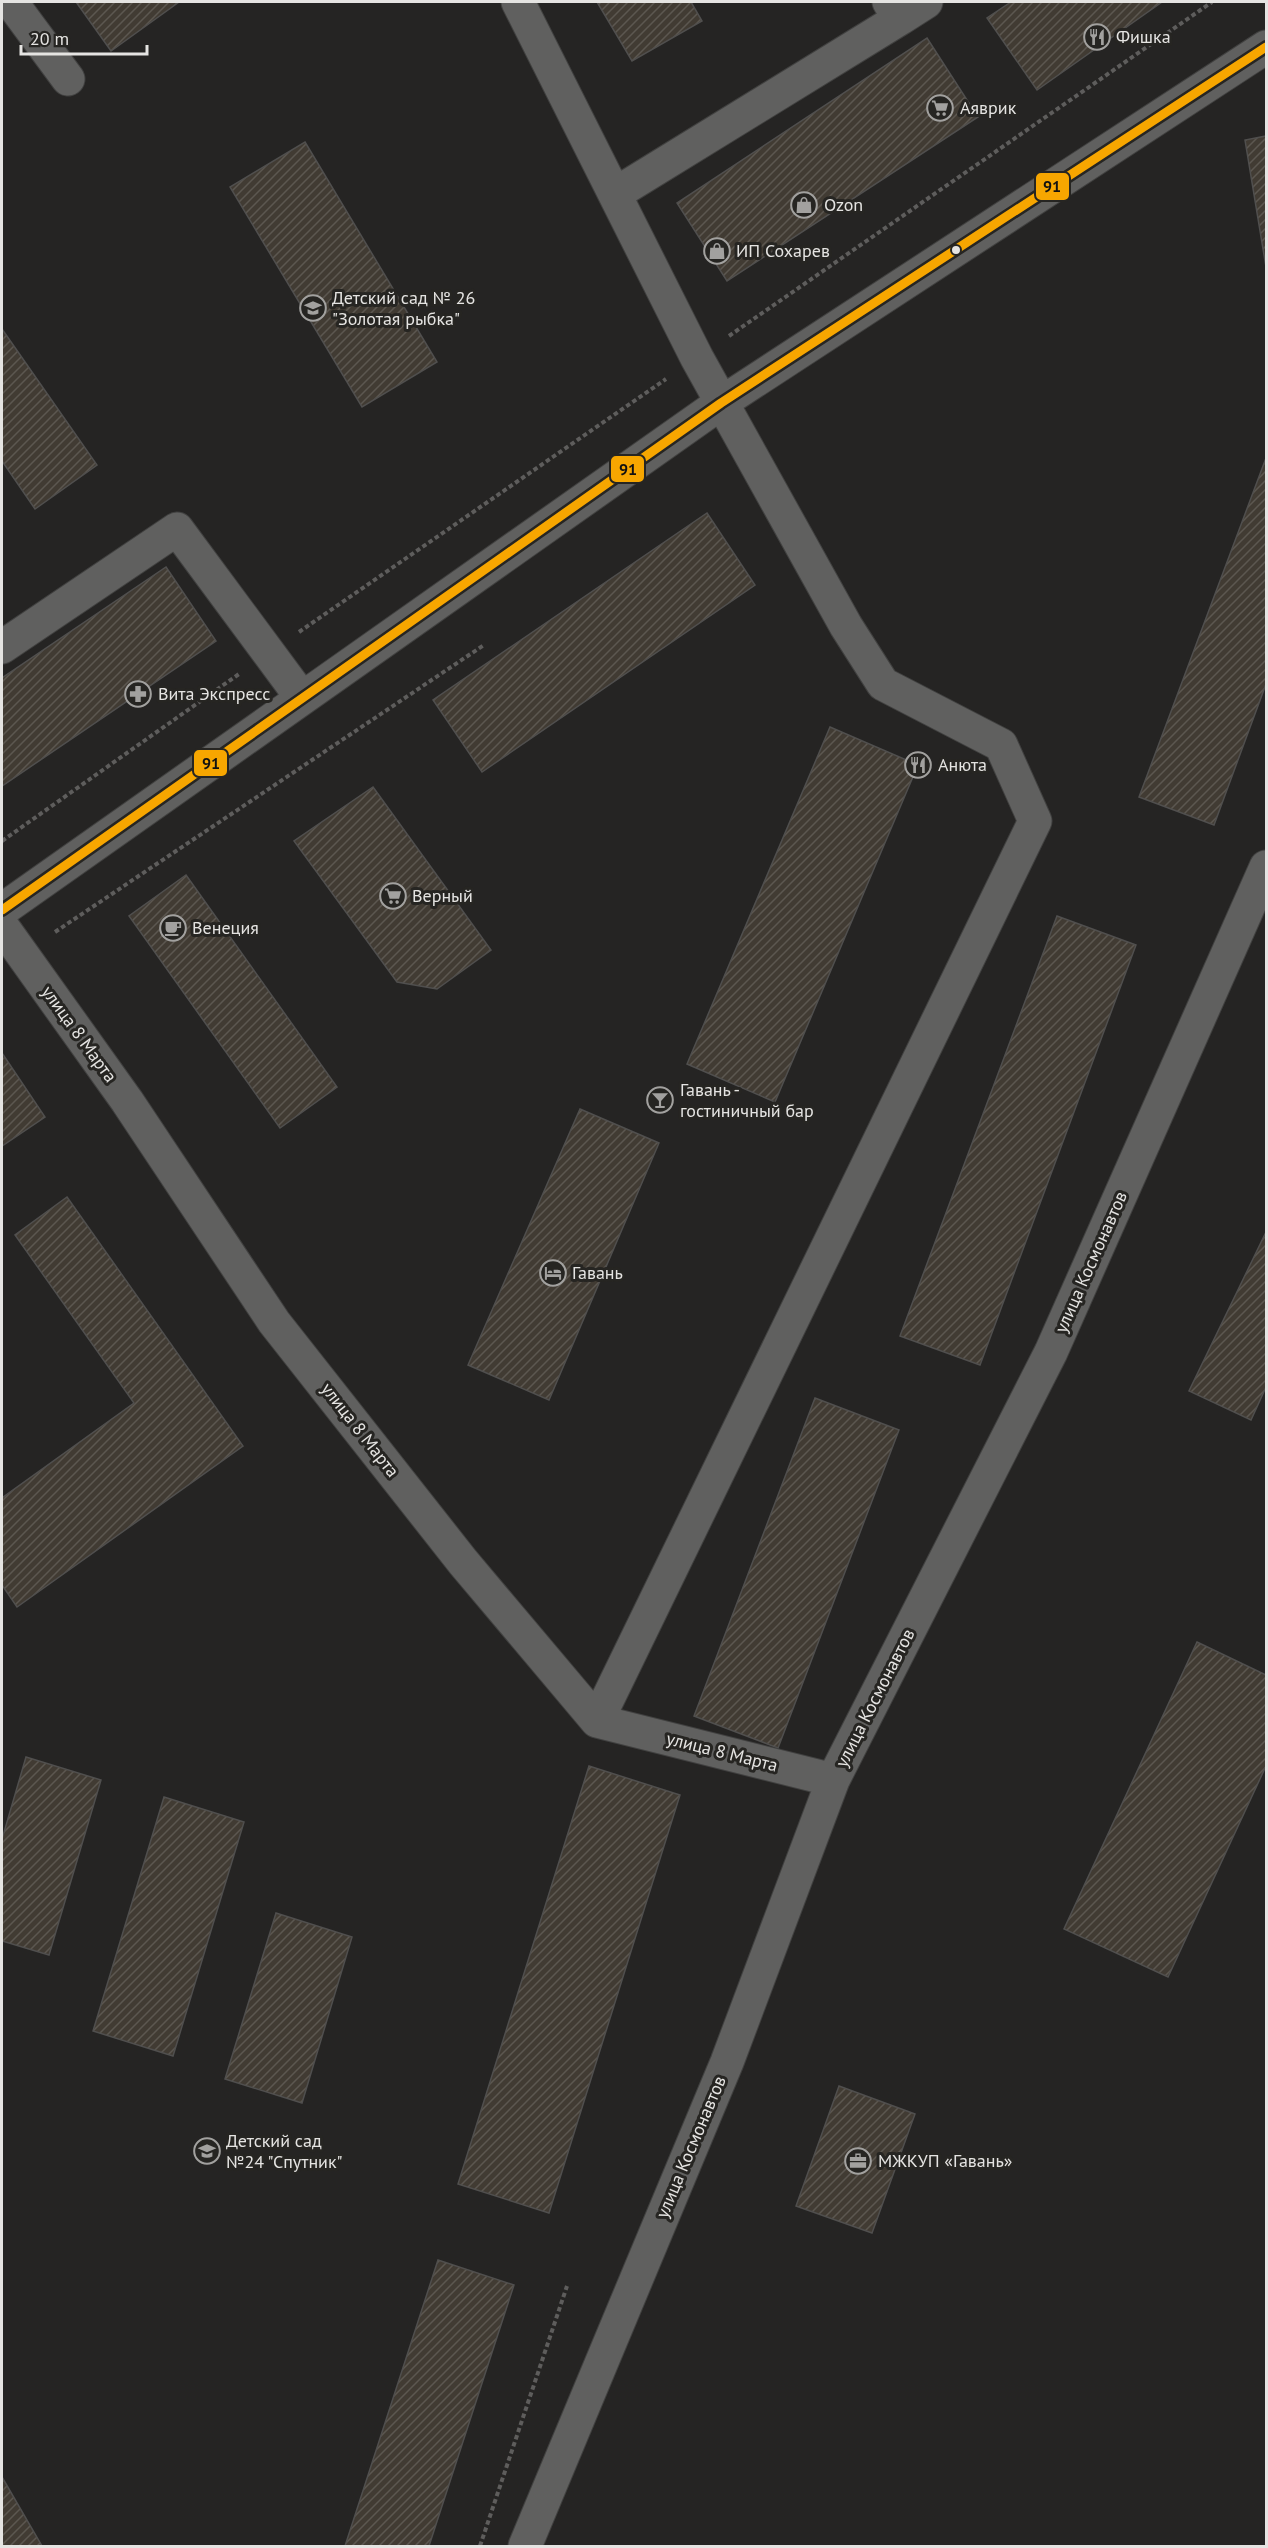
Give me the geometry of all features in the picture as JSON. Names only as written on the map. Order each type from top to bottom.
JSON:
[{"type":"street","points":[[11,2],[68,79]]},
{"type":"street","points":[[518,2],[697,358],[846,626],[883,684],[1001,745],[1035,821],[597,1721]]},
{"type":"street","points":[[615,194],[906,7]]},
{"type":"street","points":[[2,910],[721,403],[1266,47]]},
{"type":"street","points":[[4,641],[177,529],[302,698]]},
{"type":"street","name":"улица Космонавтов","points":[[525,2547],[727,2062],[833,1780],[1051,1352],[1266,867]]},
{"type":"street","name":"улица 8 Марта","points":[[2,927],[127,1101],[274,1322],[463,1562],[597,1721],[833,1780]]},
{"type":"path","points":[[2,841],[269,653],[1212,2]]},
{"type":"path","points":[[21,955],[484,645]]},
{"type":"path","points":[[480,2547],[567,2286]]},
{"type":"building","points":[[76,2],[179,2],[111,51]]},
{"type":"building","points":[[597,2],[691,2],[702,21],[632,61]]},
{"type":"building","points":[[1011,2],[1162,2],[1037,90],[987,18]]},
{"type":"building","points":[[927,38],[978,117],[727,281],[677,203]]},
{"type":"building","points":[[1266,136],[1266,267],[1245,140]]},
{"type":"building","points":[[305,142],[437,362],[362,407],[230,187]]},
{"type":"building","points":[[2,329],[97,465],[35,509],[2,461]]},
{"type":"building","points":[[1266,458],[1266,684],[1214,825],[1139,797]]},
{"type":"building","points":[[707,513],[755,585],[482,772],[433,700]]},
{"type":"building","points":[[166,567],[216,641],[2,786],[2,678]]},
{"type":"building","points":[[830,727],[918,765],[775,1102],[687,1064]]},
{"type":"building","name":"Верный","points":[[373,787],[491,950],[437,989],[397,982],[294,841]]},
{"type":"building","points":[[186,875],[337,1087],[280,1128],[129,916]]},
{"type":"building","points":[[1057,916],[1136,945],[980,1365],[900,1336]]},
{"type":"building","points":[[2,1053],[45,1117],[2,1146]]},
{"type":"building","name":"Гавань","points":[[580,1109],[659,1143],[549,1400],[468,1365]]},
{"type":"building","points":[[67,1197],[243,1446],[17,1607],[2,1585],[2,1498],[134,1403],[15,1235]]},
{"type":"building","points":[[1266,1232],[1266,1387],[1251,1420],[1189,1391]]},
{"type":"building","points":[[815,1398],[899,1430],[778,1748],[694,1716]]},
{"type":"building","points":[[1197,1642],[1266,1675],[1266,1766],[1168,1977],[1064,1929]]},
{"type":"building","points":[[26,1757],[101,1780],[49,1955],[2,1941],[2,1839]]},
{"type":"building","points":[[589,1766],[680,1795],[549,2213],[458,2184]]},
{"type":"building","points":[[164,1797],[244,1822],[173,2056],[93,2031]]},
{"type":"building","points":[[276,1913],[352,1937],[302,2103],[225,2079]]},
{"type":"building","points":[[839,2086],[915,2114],[872,2233],[796,2206]]},
{"type":"building","points":[[438,2260],[514,2285],[429,2546],[345,2546]]},
{"type":"building","points":[[2,2477],[42,2546],[2,2546]]},
{"type":"transit line","name":"91","points":[[2,910],[721,403],[1266,47]]},
{"type":"place","name":"Фишка","points":[[1097,37]]},
{"type":"place","name":"Аяврик","points":[[940,108]]},
{"type":"place","name":"Ozon","points":[[804,205]]},
{"type":"place","name":"ИП Сохарев","points":[[717,251]]},
{"type":"place","name":"Детский сад № 26 \"Золотая рыбка\"","points":[[313,308]]},
{"type":"place","name":"Вита Экспресс","points":[[138,694]]},
{"type":"place","name":"Анюта","points":[[918,765]]},
{"type":"place","name":"Верный","points":[[393,896]]},
{"type":"place","name":"Венеция","points":[[173,928]]},
{"type":"place","name":"Гавань - гостиничный бар","points":[[660,1100]]},
{"type":"place","name":"Гавань","points":[[553,1273]]},
{"type":"place","name":"Детский сад №24 \"Спутник\"","points":[[207,2151]]},
{"type":"place","name":"МЖКУП «Гавань»","points":[[858,2161]]}]
